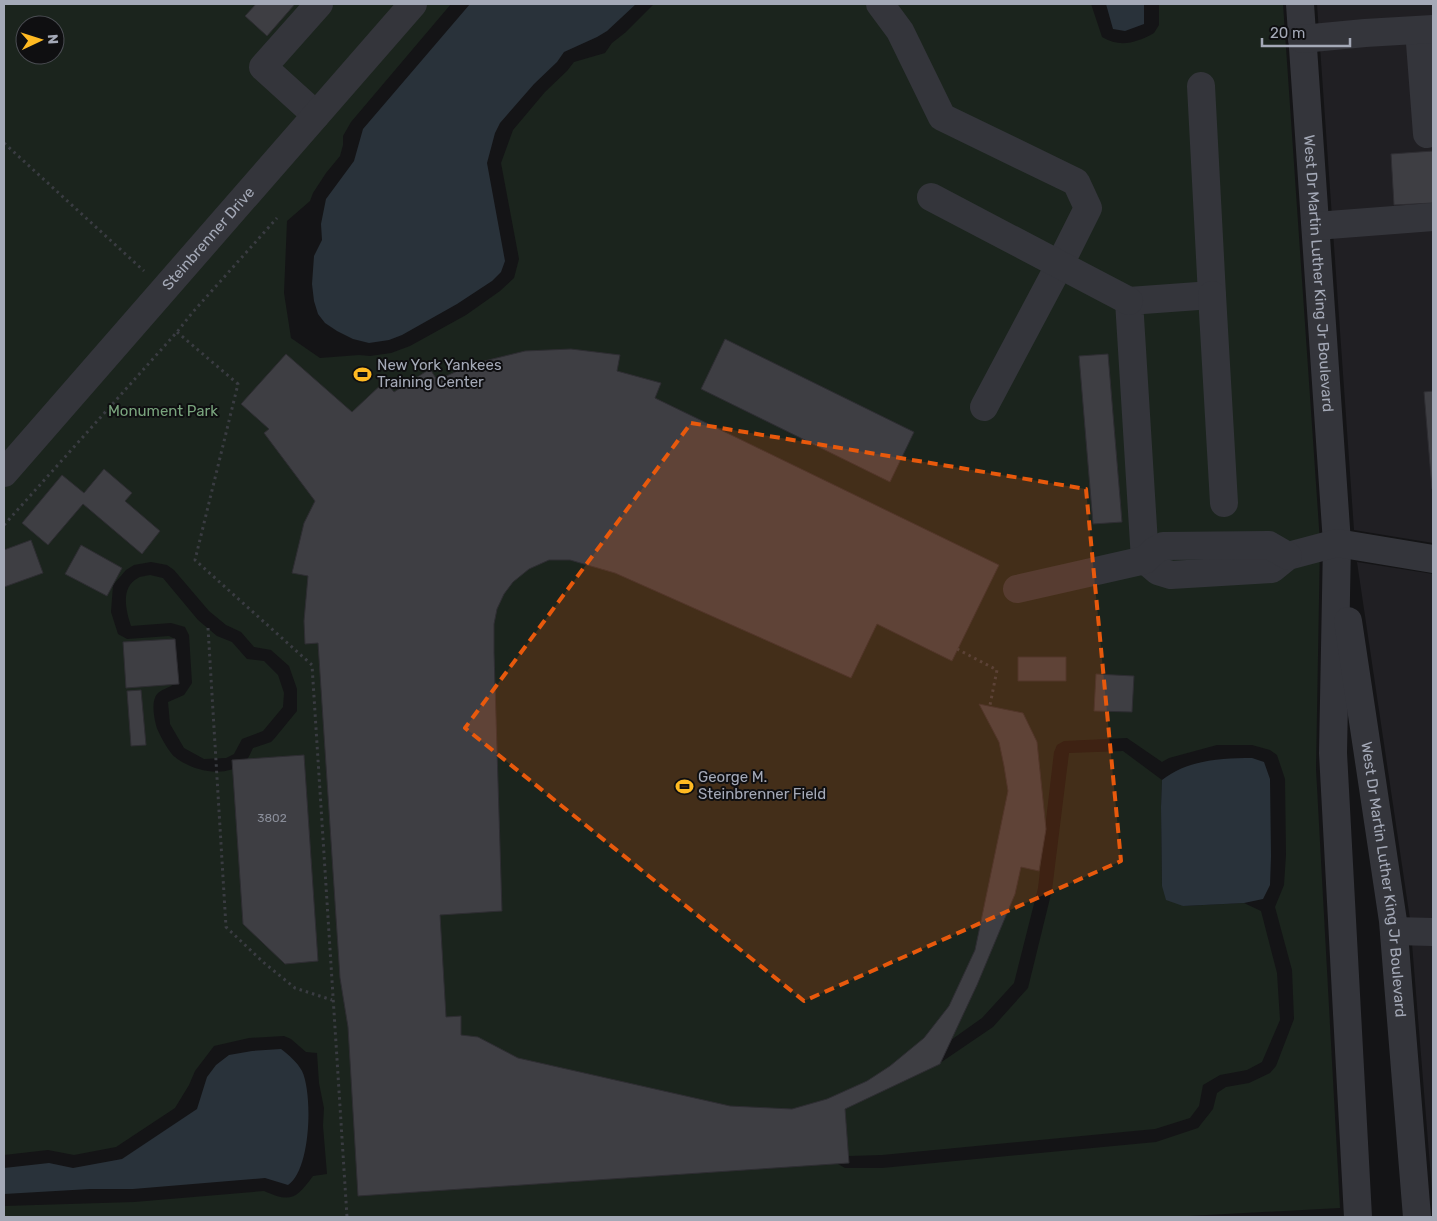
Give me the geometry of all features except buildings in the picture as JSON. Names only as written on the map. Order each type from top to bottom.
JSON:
[{"type":"street","points":[[316,115],[263,67],[319,4]]},
{"type":"street","name":"Steinbrenner Drive","points":[[4,474],[413,4]]},
{"type":"street","points":[[880,4],[900,31],[942,117],[1076,182],[1088,208],[984,407]]},
{"type":"street","name":"West Dr Martin Luther King Jr Boulevard","points":[[1300,4],[1337,543],[1394,931],[1417,1217]]},
{"type":"street","points":[[1302,39],[1426,30],[1426,134]]},
{"type":"street","points":[[1202,86],[1224,503]]},
{"type":"street","points":[[931,197],[1129,301],[1212,295]]},
{"type":"street","points":[[1316,226],[1433,217]]},
{"type":"street","points":[[1129,301],[1145,560],[1158,571],[1171,575],[1272,569],[1288,556],[1337,543],[1433,559]]},
{"type":"street","name":"West Dr Martin Luther King Jr Boulevard","points":[[1337,543],[1333,753],[1358,1217]]},
{"type":"street","points":[[1017,589],[1145,560],[1154,551],[1163,546],[1269,545],[1288,556]]},
{"type":"street","points":[[1200,546],[1202,573]]},
{"type":"street","points":[[1394,931],[1433,932]]},
{"type":"path","points":[[4,143],[146,273]]},
{"type":"path","points":[[4,526],[277,218]]},
{"type":"path","points":[[177,332],[238,384],[195,560],[312,666],[347,1217]]},
{"type":"path","points":[[208,628],[226,927],[263,962],[295,988],[332,1000]]},
{"type":"path","points":[[957,649],[997,670],[990,705]]},
{"type":"highlighted area","points":[[691,423],[1086,489],[1121,861],[804,1001],[465,728]]},
{"type":"shaded area","points":[[470,4],[636,4],[607,31],[564,52],[500,123],[495,133],[487,163],[505,261],[501,272],[492,281],[457,304],[402,335],[389,340],[369,343],[353,339],[325,323],[318,314],[314,301],[312,284],[314,256],[322,240],[321,224],[326,199],[354,161],[363,129]]},
{"type":"shaded area","points":[[1106,4],[1144,4],[1144,24],[1125,31],[1113,29]]},
{"type":"shaded area","points":[[1317,4],[1433,4],[1433,543],[1354,530]]},
{"type":"shaded area","points":[[1357,562],[1433,574],[1433,1203],[1410,919]]},
{"type":"shaded area","points":[[1252,758],[1264,762],[1270,779],[1270,885],[1263,899],[1244,903],[1183,906],[1166,900],[1162,886],[1162,780],[1182,768],[1205,761]]},
{"type":"shaded area","points":[[281,1049],[293,1059],[302,1071],[308,1096],[308,1131],[305,1148],[296,1177],[288,1185],[265,1178],[133,1189],[90,1189],[4,1194],[4,1168],[49,1163],[73,1168],[122,1159],[197,1109],[207,1077],[216,1065],[229,1055]]},
{"type":"green space","name":"Monument Park","points":[[4,4],[451,4],[351,122],[343,136],[340,156],[326,173],[310,201],[287,221],[284,293],[291,338],[320,358],[370,356],[391,353],[410,346],[466,315],[500,291],[514,278],[519,259],[501,163],[513,130],[545,92],[574,62],[605,53],[612,43],[654,4],[1091,4],[1102,37],[1115,42],[1128,43],[1154,33],[1159,25],[1159,4],[1283,4],[1320,542],[1316,769],[1340,1208],[1170,1217],[4,1217],[4,1206],[134,1202],[264,1191],[287,1198],[297,1194],[313,1176],[327,1174],[323,1126],[324,1108],[319,1083],[317,1053],[306,1052],[291,1039],[284,1036],[249,1038],[214,1046],[195,1071],[175,1108],[116,1147],[74,1155],[48,1150],[4,1155]],"holes":[[[151,562],[167,565],[174,570],[209,611],[226,625],[241,632],[254,647],[271,650],[289,666],[297,689],[297,711],[271,742],[253,748],[245,762],[235,768],[218,772],[190,766],[173,755],[159,732],[154,715],[155,698],[159,692],[178,680],[175,639],[169,636],[127,639],[118,634],[111,612],[113,585],[126,570],[134,565]],[[1127,738],[1162,762],[1169,758],[1217,745],[1252,745],[1270,750],[1277,755],[1285,779],[1286,855],[1284,885],[1275,907],[1292,970],[1294,1019],[1276,1066],[1270,1073],[1249,1083],[1226,1087],[1217,1093],[1213,1109],[1198,1128],[1156,1142],[882,1168],[845,1168],[838,1164],[849,1163],[849,1156],[882,1155],[1155,1129],[1190,1118],[1199,1106],[1203,1085],[1220,1075],[1247,1070],[1262,1062],[1280,1020],[1277,973],[1261,911],[1244,903],[1183,906],[1162,886],[1162,780],[1123,751],[1069,753],[1052,890],[1028,988],[993,1027],[940,1063],[951,1040],[982,1018],[1014,983],[1038,888],[1054,752],[1057,745],[1064,741]]]},
{"type":"green space","points":[[150,575],[163,578],[198,620],[217,636],[232,642],[247,659],[264,661],[278,675],[284,693],[283,707],[263,731],[242,739],[234,754],[226,758],[204,759],[184,748],[170,724],[168,702],[184,695],[192,683],[189,635],[185,627],[171,623],[131,626],[126,607],[129,587],[138,578]]},
{"type":"place","name":"New York Yankees Training Center","points":[[363,374]]},
{"type":"place","name":"George M. Steinbrenner Field","points":[[684,786]]}]
